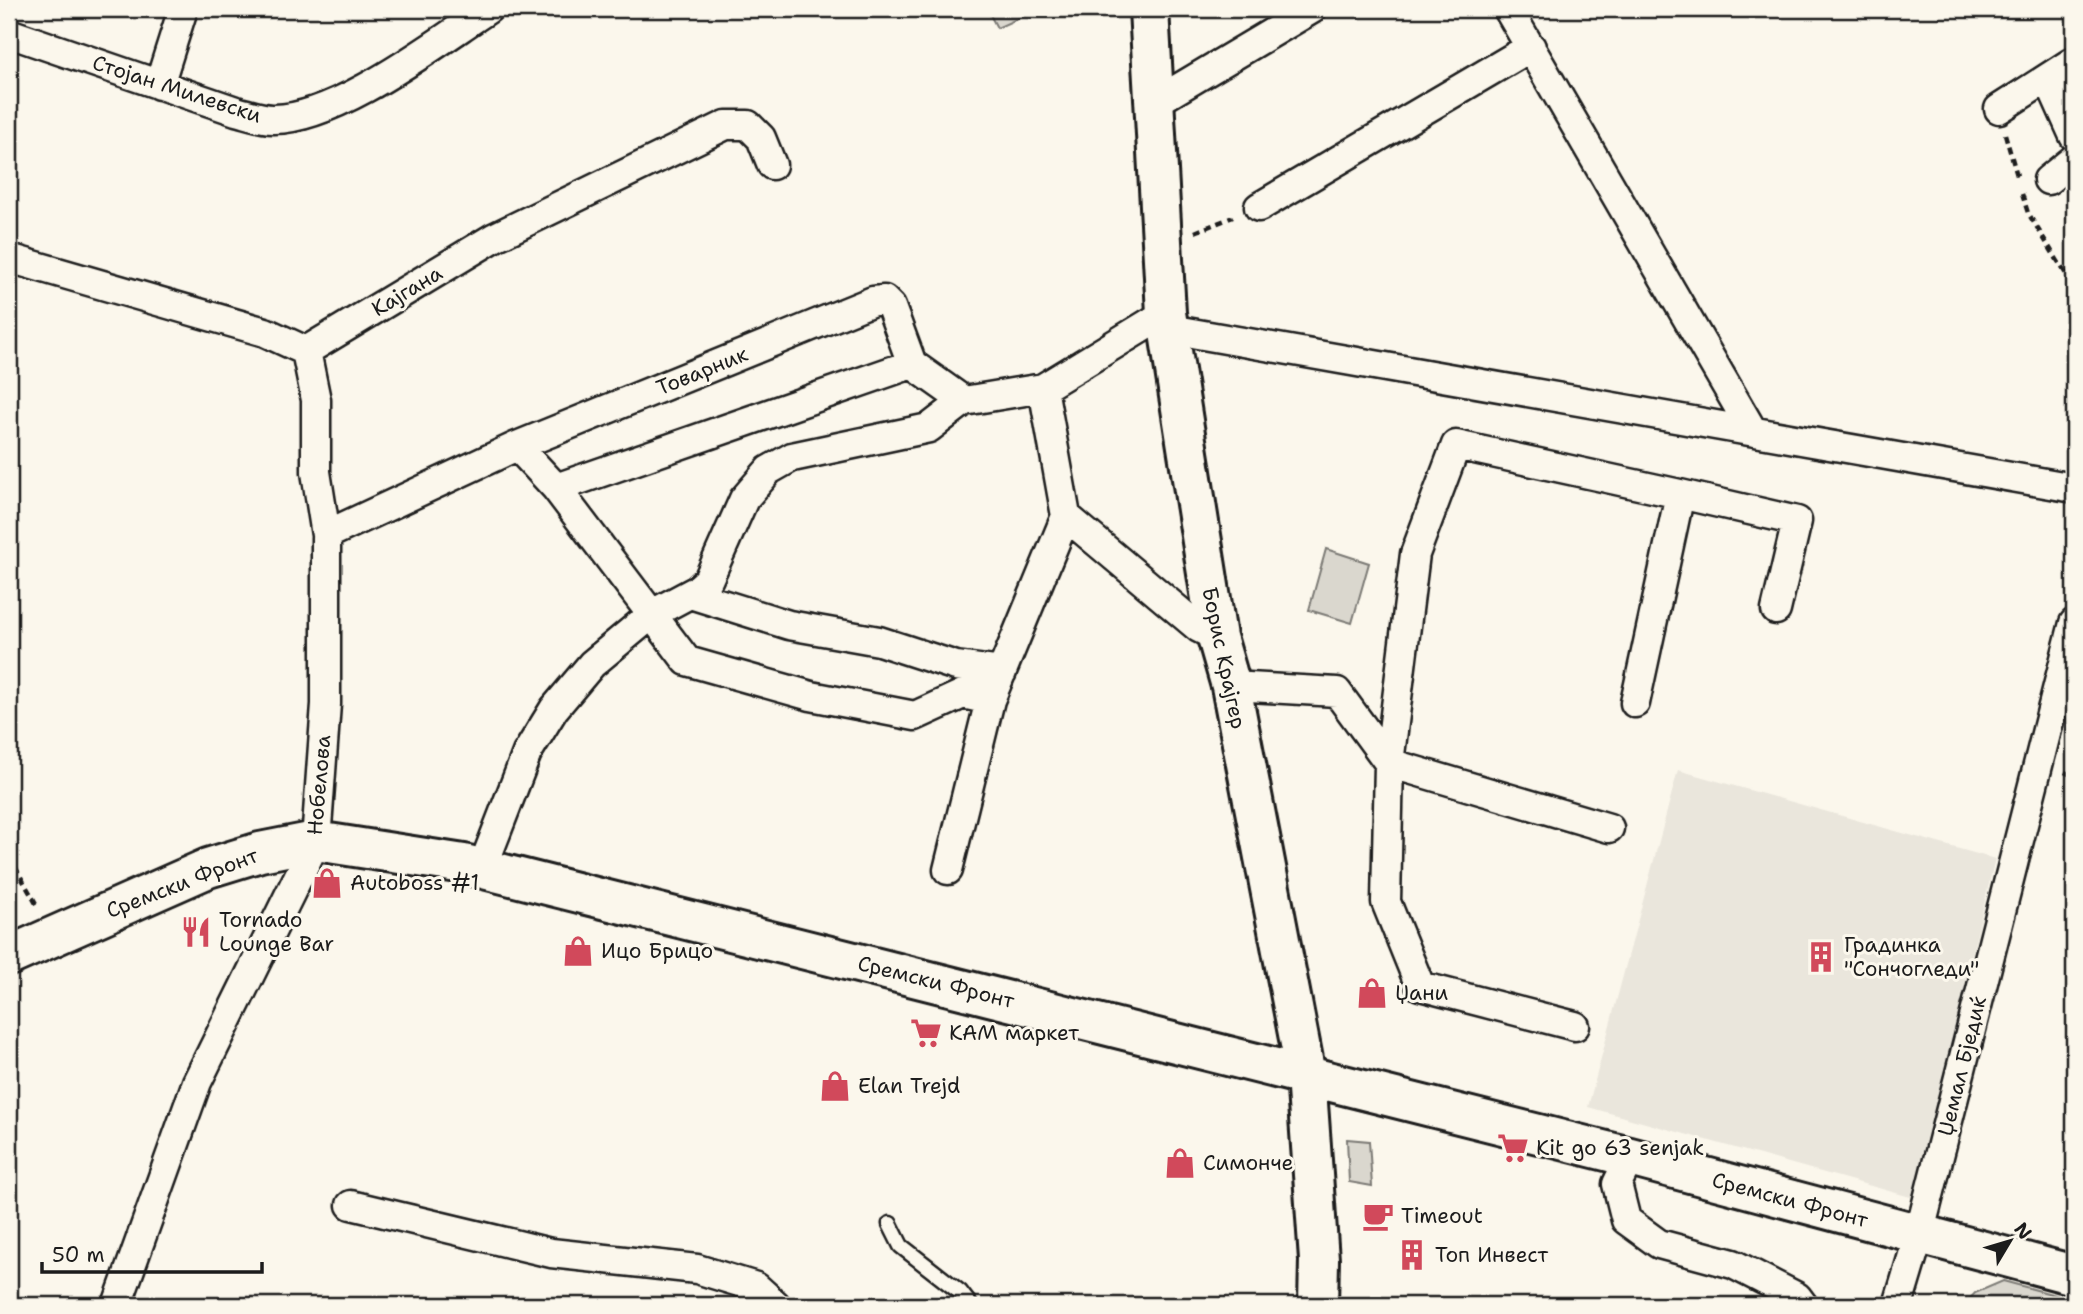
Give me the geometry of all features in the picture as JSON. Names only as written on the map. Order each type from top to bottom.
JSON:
[{"type":"street","points":[[159,85],[183,9]]},
{"type":"street","name":"Стојан Милевски","points":[[9,33],[236,111],[272,119],[308,114],[363,88],[488,9]]},
{"type":"street","name":"Борис Крајгер","points":[[1149,9],[1168,321],[1217,637],[1231,686],[1306,1075],[1319,1260],[1318,1305]]},
{"type":"street","points":[[1154,103],[1312,9]]},
{"type":"street","points":[[1508,9],[1752,430]]},
{"type":"street","points":[[1259,206],[1531,47]]},
{"type":"street","points":[[1999,109],[2074,61]]},
{"type":"street","points":[[2048,78],[2074,136]]},
{"type":"street","name":"Кајгана","points":[[306,351],[495,237],[726,125],[748,125],[761,138],[772,165]]},
{"type":"street","points":[[2048,180],[2074,159]]},
{"type":"street","points":[[9,258],[265,332],[306,351]]},
{"type":"street","name":"Товарник","points":[[326,535],[517,446],[873,301],[884,300],[891,307],[912,364]]},
{"type":"street","points":[[482,869],[527,753],[554,709],[592,664],[652,614],[690,594],[708,580],[744,499],[769,470],[792,457],[929,428],[964,401],[1030,390],[1168,321],[2074,488]]},
{"type":"street","name":"Нобелова","points":[[117,1305],[197,1082],[316,841],[326,704],[326,535],[316,472],[316,400],[306,351]]},
{"type":"street","points":[[556,488],[912,364],[964,401]]},
{"type":"street","points":[[948,870],[990,700],[1066,516],[1050,425],[1030,390]]},
{"type":"street","points":[[1575,1027],[1420,986],[1386,902],[1389,763],[1415,554],[1455,445],[1797,521],[1776,610]]},
{"type":"street","points":[[517,446],[556,488],[687,661],[811,696],[915,716],[962,694],[990,700]]},
{"type":"street","points":[[1635,703],[1680,494]]},
{"type":"street","points":[[1066,516],[1199,628],[1217,637]]},
{"type":"street","points":[[690,594],[789,625],[879,641],[956,666],[1002,672]]},
{"type":"street","name":"Џемал Бједиќ","points":[[1898,1305],[1919,1235],[2074,623]]},
{"type":"street","points":[[1231,686],[1336,692],[1389,763],[1609,828]]},
{"type":"street","name":"Сремски Фронт","points":[[9,956],[208,868],[260,852],[316,841],[482,869],[1630,1157],[2074,1275]]},
{"type":"street","points":[[1630,1157],[1617,1184],[1626,1220],[1660,1244],[1733,1264],[1797,1297],[1803,1305]]},
{"type":"street","points":[[351,1205],[551,1253],[697,1269],[756,1287],[776,1305]]},
{"type":"lane","points":[[890,1224],[901,1246],[960,1292],[970,1305]]},
{"type":"path","points":[[1162,245],[1259,206]]},
{"type":"path","points":[[9,856],[54,935]]},
{"type":"shaded area","points":[[987,9],[1039,9],[997,28]]},
{"type":"shaded area","points":[[1326,549],[1369,563],[1352,623],[1309,610]]},
{"type":"shaded area","points":[[1678,770],[1995,859],[1914,1198],[1588,1107]]},
{"type":"shaded area","points":[[1347,1139],[1369,1141],[1372,1186],[1349,1182]]},
{"type":"shaded area","points":[[2003,1281],[2074,1300],[2074,1305],[1964,1305],[1975,1293]]},
{"type":"place","name":"Autoboss #1","points":[[327,883]]},
{"type":"place","name":"Tornado Lounge Bar","points":[[196,932]]},
{"type":"place","name":"Ицо Брицо","points":[[578,951]]},
{"type":"place","name":"Градинка \"Сончогледи\"","points":[[1821,957]]},
{"type":"place","name":"Џани","points":[[1372,993]]},
{"type":"place","name":"КАМ маркет","points":[[926,1033]]},
{"type":"place","name":"Elan Trejd","points":[[835,1086]]},
{"type":"place","name":"Kit go 63 senjak","points":[[1513,1148]]},
{"type":"place","name":"Симонче","points":[[1180,1163]]},
{"type":"place","name":"Timeout","points":[[1378,1216]]},
{"type":"place","name":"Топ Инвест","points":[[1412,1255]]}]
